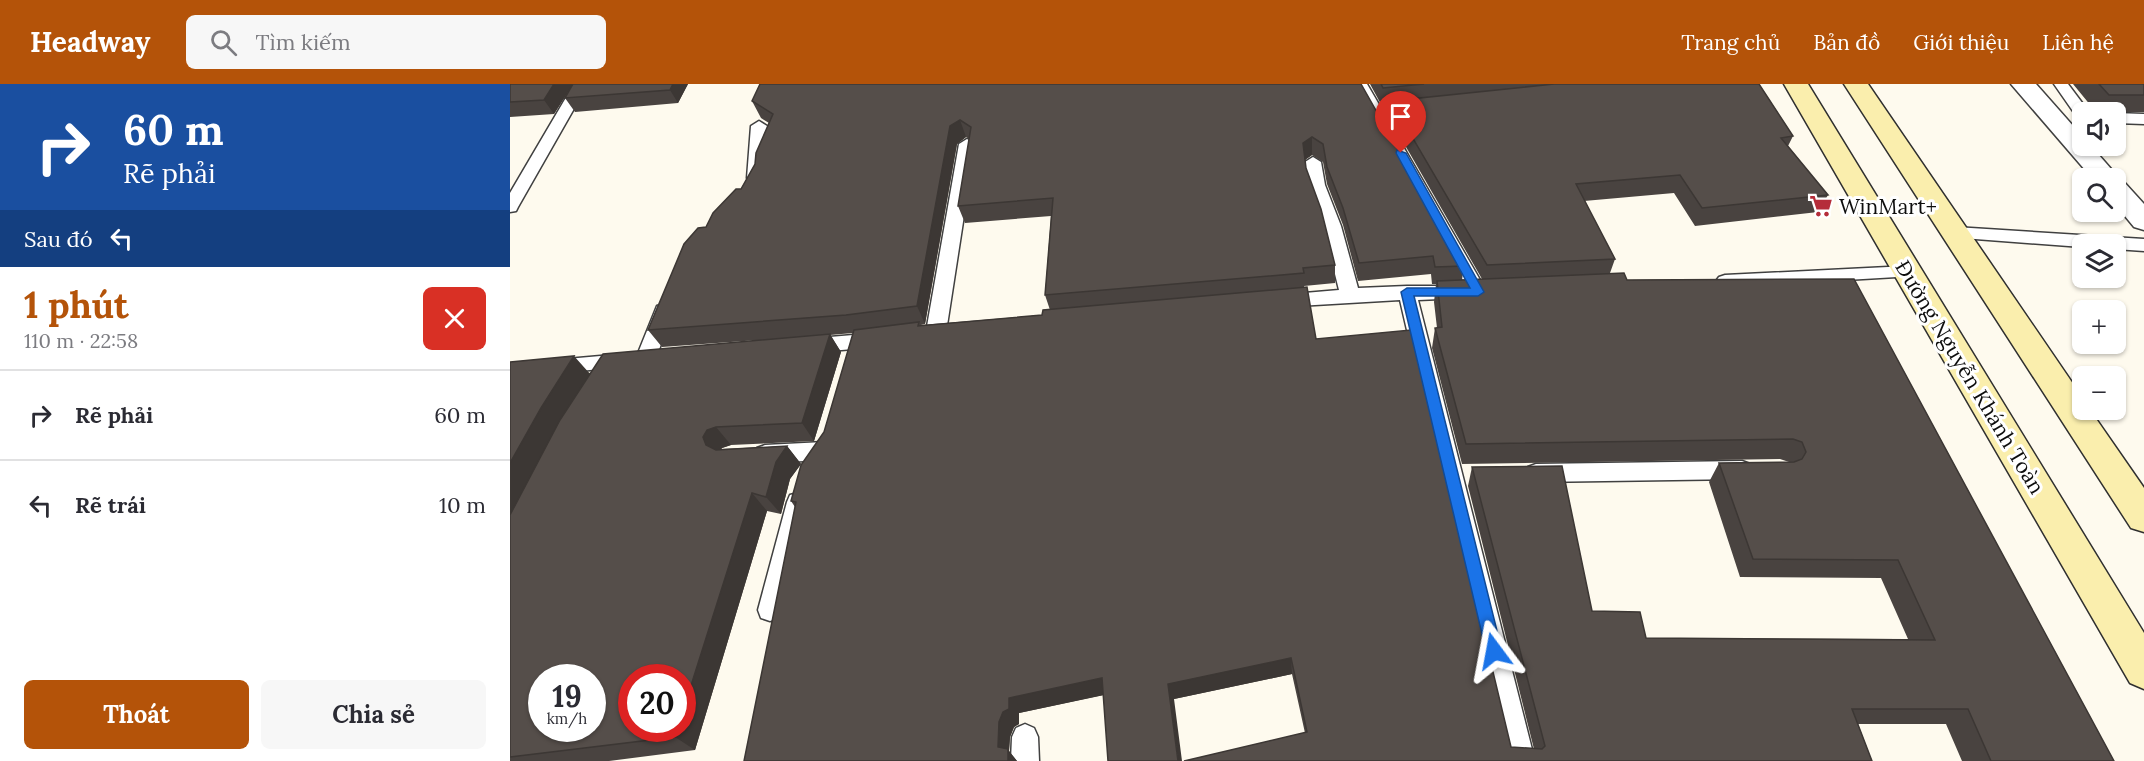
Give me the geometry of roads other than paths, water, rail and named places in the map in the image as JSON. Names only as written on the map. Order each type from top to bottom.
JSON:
[{"type":"main road","name":"Đường Nguyễn Khánh Toàn","points":[[1796,84],[2144,670]]},
{"type":"main road","points":[[1856,84],[2144,517]]},
{"type":"street","points":[[2023,84],[2097,168]]},
{"type":"street","points":[[2126,201],[2144,221]]},
{"type":"lane","points":[[510,207],[581,84]]},
{"type":"lane","points":[[1360,84],[1478,292]]},
{"type":"lane","points":[[2061,84],[2073,102]]},
{"type":"lane","points":[[1378,113],[1434,107]]},
{"type":"lane","points":[[2050,115],[2072,115]]},
{"type":"lane","points":[[2126,118],[2144,119]]},
{"type":"lane","points":[[748,188],[754,180],[759,126]]},
{"type":"lane","points":[[936,332],[967,144]]},
{"type":"lane","points":[[1313,162],[1317,185],[1332,226],[1350,295]]},
{"type":"lane","points":[[1955,233],[2144,245]]},
{"type":"lane","points":[[1705,282],[1908,272]]},
{"type":"lane","points":[[1267,302],[1407,292],[1502,291]]},
{"type":"lane","points":[[1407,292],[1521,761]]},
{"type":"lane","points":[[646,358],[669,296]]},
{"type":"lane","points":[[913,335],[959,330]]},
{"type":"lane","points":[[786,348],[890,338]]},
{"type":"lane","points":[[849,364],[856,342]]},
{"type":"lane","points":[[510,371],[669,356]]},
{"type":"lane","points":[[600,382],[612,362]]},
{"type":"lane","points":[[770,610],[807,475],[824,451],[831,430]]},
{"type":"lane","points":[[742,456],[824,451]]},
{"type":"lane","points":[[1510,474],[1768,470]]},
{"type":"lane","points":[[1451,475],[1475,474]]},
{"type":"place","name":"WinMart+","points":[[1821,206]]}]
